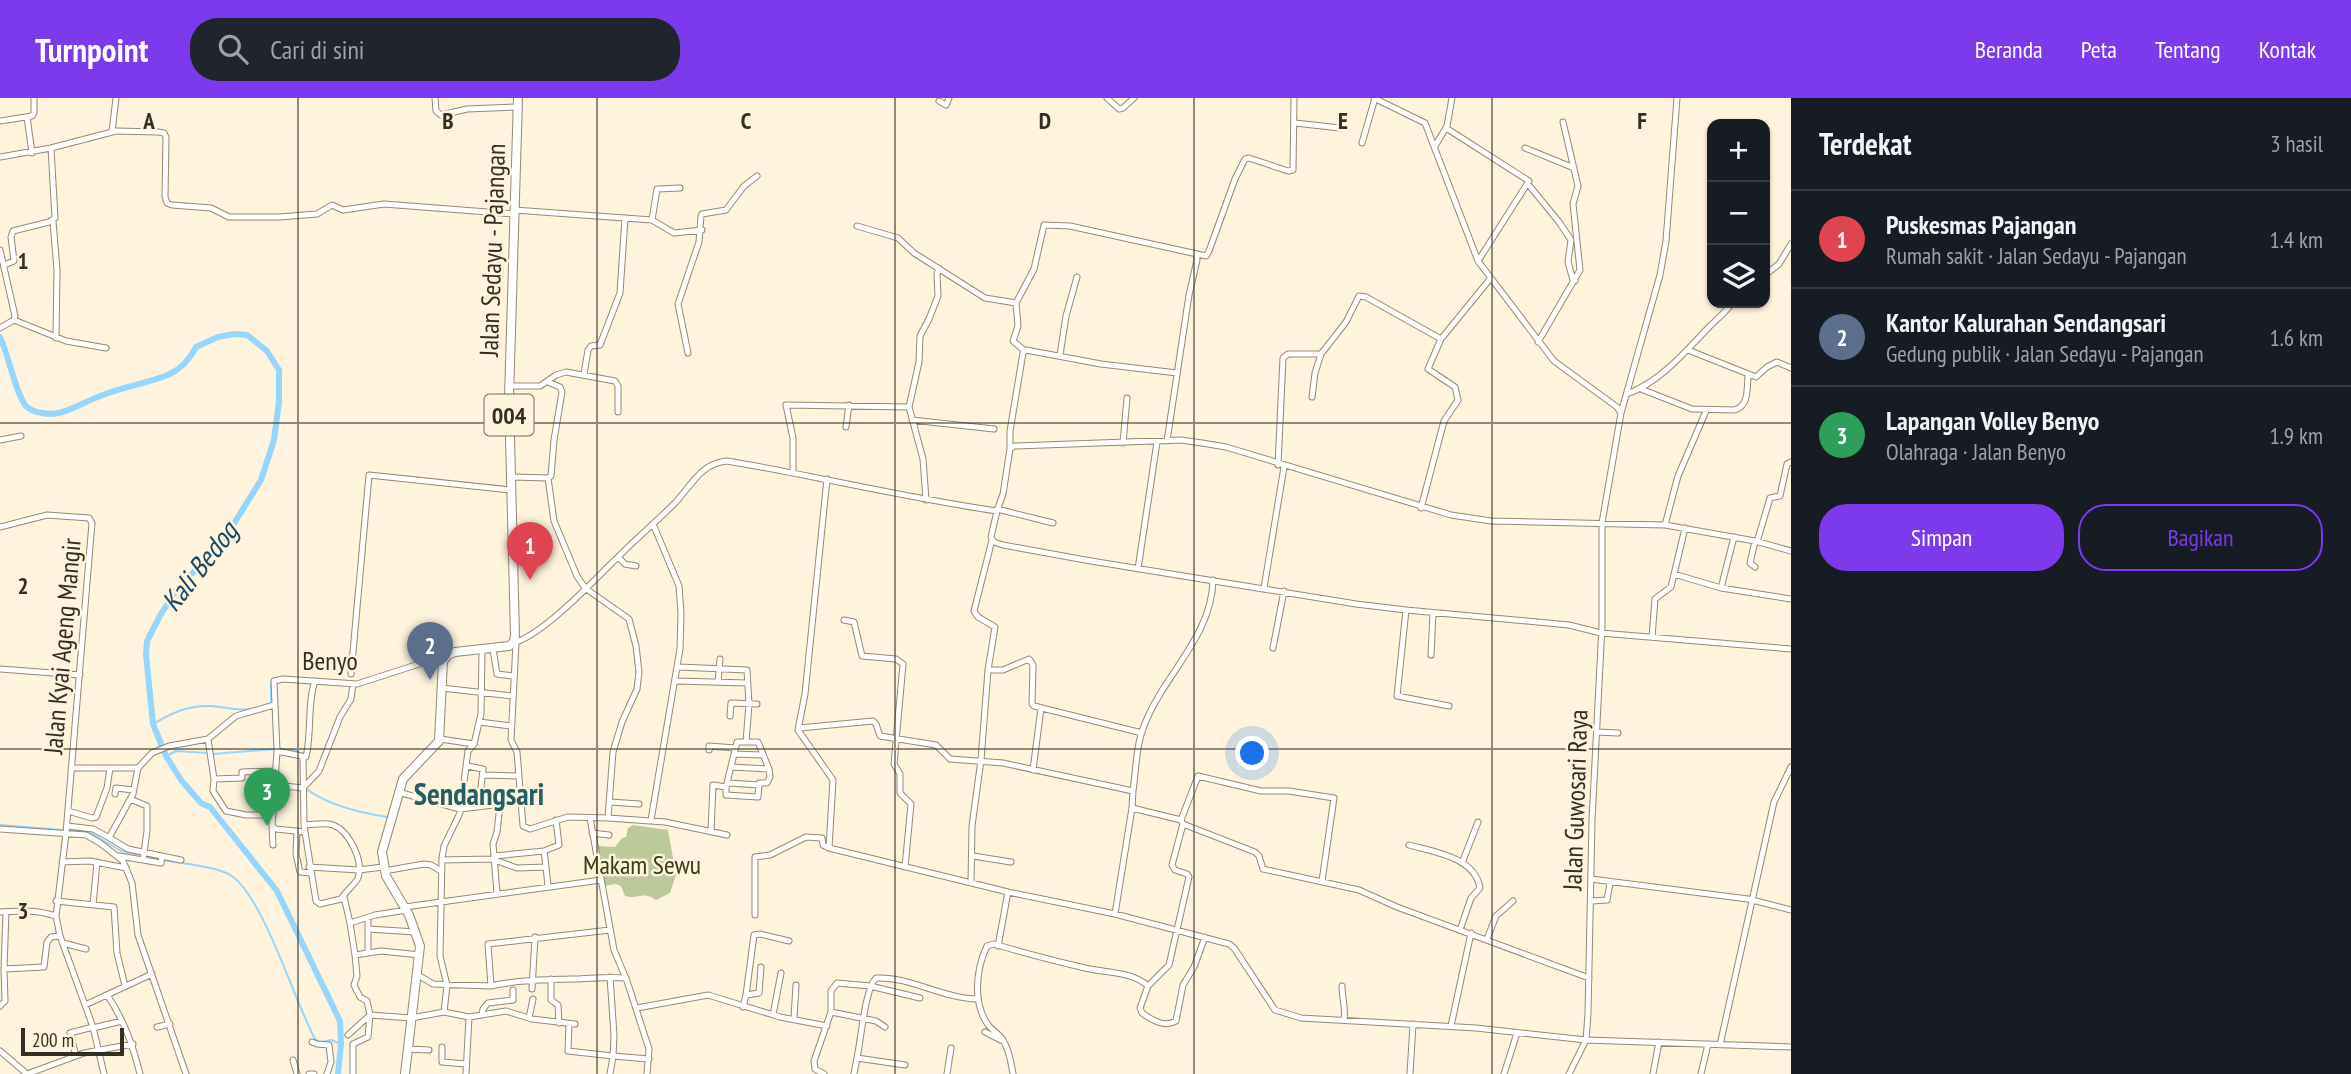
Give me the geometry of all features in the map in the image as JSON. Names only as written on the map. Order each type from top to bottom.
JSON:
[{"type":"main road","name":"Jalan Sedayu - Pajangan","points":[[515,643],[509,386],[518,102]]},
{"type":"main road","points":[[405,1074],[420,955],[416,932],[384,869],[382,852],[404,776],[439,739],[442,663],[448,655],[515,643]]},
{"type":"street","points":[[0,121],[27,117],[34,113],[34,98]]},
{"type":"street","points":[[112,132],[116,98]]},
{"type":"street","points":[[435,98],[436,111],[441,115],[518,102]]},
{"type":"street","points":[[939,101],[946,105],[949,98]]},
{"type":"street","points":[[1107,98],[1119,109],[1130,102]]},
{"type":"street","points":[[1025,351],[1013,341],[1018,326],[1016,303],[1032,274],[1042,229],[1046,224],[1070,226],[1206,256],[1245,159],[1293,170],[1294,98]]},
{"type":"street","points":[[1362,143],[1374,98],[1420,118],[1429,130],[1458,215],[1478,261],[1490,279],[1557,365],[1617,407],[1621,413]]},
{"type":"street","points":[[1435,146],[1446,128],[1452,98]]},
{"type":"street","name":"Jalan Guwosari Raya","points":[[1569,1074],[1586,1040],[1601,633],[1602,523],[1621,413],[1660,275],[1666,241],[1676,98]]},
{"type":"street","points":[[27,117],[32,153]]},
{"type":"street","points":[[1538,342],[1580,268],[1573,204],[1578,188],[1563,122]]},
{"type":"street","points":[[1295,123],[1340,128]]},
{"type":"street","points":[[1446,128],[1527,178],[1528,184],[1570,240],[1568,262],[1575,281]]},
{"type":"street","points":[[0,158],[32,153],[112,132],[143,131],[165,134],[167,139],[167,203],[211,208],[229,216],[299,217],[317,214],[332,205],[343,210],[384,204],[652,220],[671,233],[702,230]]},
{"type":"street","points":[[51,148],[56,214],[53,221],[57,270],[56,338]]},
{"type":"street","points":[[1525,148],[1574,168]]},
{"type":"street","points":[[688,354],[678,304],[702,230],[702,214],[726,210],[744,186],[757,176]]},
{"type":"street","points":[[1478,261],[1528,184]]},
{"type":"street","points":[[652,220],[657,188],[680,188]]},
{"type":"street","points":[[584,374],[588,350],[591,346],[600,345],[619,298],[625,218]]},
{"type":"street","points":[[4,265],[14,261],[11,237],[13,231],[53,221]]},
{"type":"street","points":[[857,226],[898,238],[914,253],[985,298],[1016,303]]},
{"type":"street","points":[[1770,271],[1779,264],[1791,244]]},
{"type":"street","points":[[0,250],[15,314],[14,320]]},
{"type":"street","points":[[1167,441],[1189,295],[1198,260],[1196,254]]},
{"type":"street","points":[[926,500],[922,459],[909,407],[919,362],[920,336],[938,296],[939,268]]},
{"type":"street","points":[[1060,355],[1066,316],[1077,277]]},
{"type":"street","points":[[1421,508],[1444,421],[1458,400],[1455,387],[1429,369],[1441,339],[1490,279]]},
{"type":"street","points":[[1312,397],[1321,355],[1346,322],[1360,296],[1441,339]]},
{"type":"street","points":[[1627,394],[1641,389],[1688,350],[1727,308]]},
{"type":"street","points":[[14,320],[56,338],[106,348]]},
{"type":"street","points":[[2,327],[14,320]]},
{"type":"street","points":[[1025,351],[1030,349],[1101,364],[1177,373]]},
{"type":"street","points":[[1688,350],[1748,376],[1757,377],[1766,367],[1777,362],[1791,368]]},
{"type":"street","points":[[971,883],[972,825],[995,627],[975,615],[974,611],[1003,494],[1010,431],[1025,351]]},
{"type":"street","points":[[1264,588],[1281,466],[1283,358],[1288,354],[1321,355]]},
{"type":"street","points":[[509,386],[539,386],[560,373],[584,374],[616,382],[618,412]]},
{"type":"street","points":[[1641,389],[1678,405],[1706,411],[1741,407],[1744,404],[1748,376]]},
{"type":"street","points":[[548,382],[560,387],[562,392],[551,476],[548,478],[554,521],[577,576],[585,588],[629,620],[638,662],[637,689],[622,722],[613,752],[608,818]]},
{"type":"street","points":[[1123,443],[1127,398]]},
{"type":"street","points":[[793,472],[793,438],[786,405],[909,407]]},
{"type":"street","points":[[846,427],[849,405]]},
{"type":"street","points":[[1665,525],[1678,476],[1706,411]]},
{"type":"street","points":[[912,420],[994,429]]},
{"type":"street","points":[[1001,430],[1010,431]]},
{"type":"street","points":[[0,440],[21,436]]},
{"type":"street","points":[[1010,449],[1021,445],[1167,441],[1202,443],[1226,447],[1421,508],[1491,521],[1665,525],[1756,541],[1791,551]]},
{"type":"street","points":[[1139,569],[1157,442]]},
{"type":"street","points":[[727,835],[651,820],[579,816],[530,829],[524,828],[519,802],[517,752],[511,740],[515,643],[561,611],[653,524],[711,464],[727,461],[793,472],[1053,523]]},
{"type":"street","points":[[1755,567],[1750,563],[1770,497],[1780,496],[1787,464],[1791,462]]},
{"type":"street","points":[[351,674],[369,475],[511,490]]},
{"type":"street","points":[[511,477],[548,478]]},
{"type":"street","points":[[827,479],[805,694],[799,728],[800,734],[833,780],[829,848]]},
{"type":"street","name":"Jalan Kyai Ageng Mangir","points":[[0,527],[47,515],[91,521],[67,830],[56,916],[93,1028],[104,1074]]},
{"type":"street","points":[[651,820],[680,649],[681,613],[679,586],[653,524]]},
{"type":"street","points":[[1652,637],[1656,599],[1659,594],[1670,589],[1685,528]]},
{"type":"street","points":[[1721,588],[1734,537]]},
{"type":"street","points":[[992,540],[1003,545],[1139,569],[1406,610],[1569,625],[1601,633],[1791,649]]},
{"type":"street","points":[[618,557],[625,564],[636,566]]},
{"type":"street","points":[[1674,574],[1721,588],[1791,599]]},
{"type":"street","points":[[1115,914],[1142,733],[1145,723],[1208,614],[1213,600],[1213,580]]},
{"type":"street","points":[[1273,648],[1284,591]]},
{"type":"street","points":[[1406,610],[1397,696],[1449,706]]},
{"type":"street","points":[[1431,655],[1433,613]]},
{"type":"street","points":[[844,620],[854,622],[862,656],[896,659],[903,664],[894,764],[900,774],[900,793],[911,804],[905,867]]},
{"type":"street","points":[[493,649],[497,674],[513,676]]},
{"type":"street","points":[[444,1012],[447,985],[440,956],[439,901],[442,860],[444,846],[460,808],[468,751],[474,744],[479,722],[482,650]]},
{"type":"street","name":"Benyo","points":[[273,845],[277,749],[273,687],[278,679],[353,684],[448,655]]},
{"type":"street","points":[[719,682],[720,659]]},
{"type":"street","points":[[988,670],[1003,670],[1023,661],[1032,661],[1032,704],[1142,733]]},
{"type":"street","points":[[676,688],[680,664],[747,670],[749,704],[746,742]]},
{"type":"street","points":[[0,669],[80,675]]},
{"type":"street","points":[[315,681],[310,700],[311,719],[304,758],[304,828],[317,902],[320,904],[344,897]]},
{"type":"street","points":[[677,681],[747,683]]},
{"type":"street","points":[[303,788],[319,771],[340,717],[351,699],[353,684]]},
{"type":"street","points":[[442,688],[513,696]]},
{"type":"street","points":[[730,716],[731,703],[757,704]]},
{"type":"street","points":[[108,837],[134,790],[138,768],[152,753],[169,746],[208,739],[236,716],[274,705]]},
{"type":"street","points":[[1033,770],[1041,708]]},
{"type":"street","points":[[799,728],[870,721],[876,723],[880,736],[936,745],[950,759],[981,760],[1133,791]]},
{"type":"street","points":[[479,722],[512,726]]},
{"type":"street","points":[[1597,732],[1618,733]]},
{"type":"street","points":[[208,739],[214,779],[213,791],[226,811],[246,815],[273,815]]},
{"type":"street","points":[[439,739],[474,744]]},
{"type":"street","points":[[712,831],[713,786],[728,785],[759,785],[767,783],[770,777],[758,742],[737,742],[734,751],[732,767],[728,785],[726,795],[758,797],[759,785]]},
{"type":"street","points":[[709,750],[709,747],[762,755]]},
{"type":"street","points":[[277,749],[304,758]]},
{"type":"street","points":[[467,766],[483,769],[479,806]]},
{"type":"street","points":[[732,767],[769,769]]},
{"type":"street","points":[[1720,1045],[1774,802],[1791,767]]},
{"type":"street","points":[[71,768],[138,768]]},
{"type":"street","points":[[68,811],[96,817],[107,788],[110,768]]},
{"type":"street","points":[[214,779],[242,778],[242,772],[275,771]]},
{"type":"street","points":[[483,775],[519,776]]},
{"type":"street","points":[[1205,937],[1194,967],[1183,985],[1175,1023],[1157,1022],[1142,1013],[1140,1007],[1148,985],[1168,968],[1177,930],[1189,877],[1175,870],[1172,865],[1182,822],[1198,776],[1261,790],[1334,798],[1322,881]]},
{"type":"street","points":[[275,786],[303,788]]},
{"type":"street","points":[[115,794],[116,788],[134,790]]},
{"type":"street","points":[[398,792],[460,808],[519,802]]},
{"type":"street","points":[[130,799],[145,804],[148,808],[143,856]]},
{"type":"street","points":[[610,802],[639,804]]},
{"type":"street","points":[[497,893],[493,844],[500,805]]},
{"type":"street","points":[[1132,808],[1182,822],[1255,852],[1263,869],[1359,890],[1589,978]]},
{"type":"street","points":[[590,818],[615,957],[637,1008],[649,1059],[647,1074]]},
{"type":"street","points":[[442,860],[495,858],[559,847],[556,820]]},
{"type":"street","points":[[1462,863],[1478,822]]},
{"type":"street","points":[[272,826],[275,829],[297,831],[328,824],[338,828],[348,838],[359,867],[356,881],[346,890],[344,897],[355,955],[357,976],[354,985],[360,997],[368,1003],[370,1015],[368,1037],[353,1044],[353,1074]]},
{"type":"street","points":[[0,829],[93,829],[108,837],[132,883],[138,935],[186,1074]]},
{"type":"street","points":[[67,830],[143,856]]},
{"type":"street","points":[[297,831],[300,872],[359,867],[384,869],[424,864],[441,871]]},
{"type":"street","points":[[592,833],[610,835]]},
{"type":"street","points":[[755,915],[755,857],[770,855],[810,836],[822,838],[823,845],[829,848],[1205,937],[1234,948],[1277,1012],[1301,1018],[1451,1026],[1586,1040],[1791,1047]]},
{"type":"street","points":[[1409,845],[1451,857],[1462,863],[1480,884],[1471,898],[1460,930]]},
{"type":"street","points":[[544,851],[548,887]]},
{"type":"street","points":[[118,855],[181,860]]},
{"type":"street","points":[[973,856],[1011,862]]},
{"type":"street","points":[[495,858],[517,868],[546,867]]},
{"type":"street","points":[[359,867],[367,861]]},
{"type":"street","points":[[62,862],[97,862],[126,868]]},
{"type":"street","points":[[93,905],[97,862]]},
{"type":"street","points":[[1591,879],[1753,900],[1791,910]]},
{"type":"street","points":[[350,923],[439,901],[601,880]]},
{"type":"street","points":[[1592,901],[1607,900],[1610,883]]},
{"type":"street","points":[[998,946],[1008,892]]},
{"type":"street","points":[[56,901],[112,906],[116,910],[115,940],[125,986]]},
{"type":"street","points":[[1487,939],[1495,917],[1513,901]]},
{"type":"street","points":[[0,1006],[5,1001],[3,912],[37,910],[56,916]]},
{"type":"street","points":[[368,918],[368,952]]},
{"type":"street","points":[[368,929],[416,932]]},
{"type":"street","points":[[491,986],[488,944],[610,930]]},
{"type":"street","points":[[743,1007],[754,935],[761,933],[789,941]]},
{"type":"street","points":[[1451,1026],[1471,933]]},
{"type":"street","points":[[3,973],[44,967],[47,942],[51,937],[86,949]]},
{"type":"street","points":[[532,989],[535,937]]},
{"type":"street","points":[[1013,1074],[1004,1041],[989,1026],[978,999],[977,984],[983,954],[989,944],[1087,968],[1130,975],[1148,985]]},
{"type":"street","points":[[355,955],[381,951],[420,955]]},
{"type":"street","points":[[746,995],[759,993],[761,967]]},
{"type":"street","points":[[773,1015],[781,973]]},
{"type":"street","points":[[85,1004],[152,974]]},
{"type":"street","points":[[418,975],[428,982],[447,985],[491,986],[513,986],[533,979],[626,978]]},
{"type":"street","points":[[610,977],[614,1035],[610,1074]]},
{"type":"street","points":[[854,1074],[865,1020],[866,995],[872,981],[878,977],[962,998],[978,999]]},
{"type":"street","points":[[551,979],[550,996],[551,1000],[558,1004],[559,1023]]},
{"type":"street","points":[[824,1074],[815,1069],[814,1061],[831,1012],[831,991],[837,983],[870,986],[920,998]]},
{"type":"street","points":[[794,1018],[796,985]]},
{"type":"street","points":[[482,1015],[488,1003],[513,1000],[513,986]]},
{"type":"street","points":[[1342,986],[1344,1020]]},
{"type":"street","points":[[107,995],[133,1044],[140,1074]]},
{"type":"street","points":[[637,1008],[708,995],[773,1015],[827,1026]]},
{"type":"street","points":[[529,1017],[533,999]]},
{"type":"street","points":[[348,1035],[370,1015],[411,1018],[444,1012],[469,1017],[506,1012],[572,1024],[568,1051],[649,1059]]},
{"type":"street","points":[[831,1012],[876,1021],[885,1027]]},
{"type":"street","points":[[466,1074],[469,1017]]},
{"type":"street","points":[[76,1056],[71,1033],[122,1021]]},
{"type":"street","points":[[157,1027],[170,1024]]},
{"type":"street","points":[[1410,1074],[1413,1024]]},
{"type":"street","points":[[985,1032],[1004,1041]]},
{"type":"street","points":[[1504,1074],[1517,1032]]},
{"type":"street","points":[[312,1042],[329,1045],[331,1062],[327,1074]]},
{"type":"street","points":[[1653,1074],[1659,1042]]},
{"type":"street","points":[[0,1051],[27,1074],[76,1056],[133,1044]]},
{"type":"street","points":[[1701,1074],[1708,1044]]},
{"type":"street","points":[[442,1046],[442,1062],[466,1064]]},
{"type":"street","points":[[947,1074],[951,1048]]},
{"type":"street","points":[[407,1049],[429,1050]]},
{"type":"street","points":[[857,1058],[905,1065]]},
{"type":"street","points":[[293,1060],[297,1074]]},
{"type":"street","points":[[309,1074],[314,1074]]},
{"type":"green space","name":"Makam Sewu","points":[[633,825],[668,830],[676,875],[670,893],[656,900],[644,895],[625,896],[621,886],[616,884],[603,886],[598,846],[615,847],[626,837],[628,828]]},
{"type":"waterway","name":"Kali Bedog","points":[[0,337],[23,402],[30,409],[46,414],[64,412],[97,397],[170,374],[185,363],[196,347],[218,337],[247,335],[267,351],[279,370],[279,402],[274,440],[261,480],[225,538],[175,592],[147,641],[146,655],[153,724],[166,756],[181,780],[201,803],[210,807],[277,891],[340,1021],[338,1074]]},
{"type":"waterway","points":[[421,661],[455,648]]},
{"type":"waterway","points":[[262,706],[271,703],[271,683]]},
{"type":"waterway","points":[[153,724],[188,708],[211,706],[250,709]]},
{"type":"waterway","points":[[213,754],[274,749]]},
{"type":"waterway","points":[[279,749],[294,750],[304,755]]},
{"type":"waterway","points":[[166,756],[176,751],[207,753]]},
{"type":"waterway","points":[[305,788],[323,799],[345,807],[388,817]]},
{"type":"waterway","points":[[0,825],[63,830]]},
{"type":"waterway","points":[[69,830],[89,832],[121,851],[141,855]]},
{"type":"waterway","points":[[147,856],[158,858]]},
{"type":"waterway","points":[[164,860],[226,873],[244,888],[267,927],[315,1039],[341,1044]]},
{"type":"place","name":"Puskesmas Pajangan","points":[[530,580]]},
{"type":"place","name":"Kantor Kalurahan Sendangsari","points":[[430,680]]},
{"type":"place","name":"Lapangan Volley Benyo","points":[[267,826]]},
{"type":"district","name":"Sendangsari","points":[[479,793]]}]
